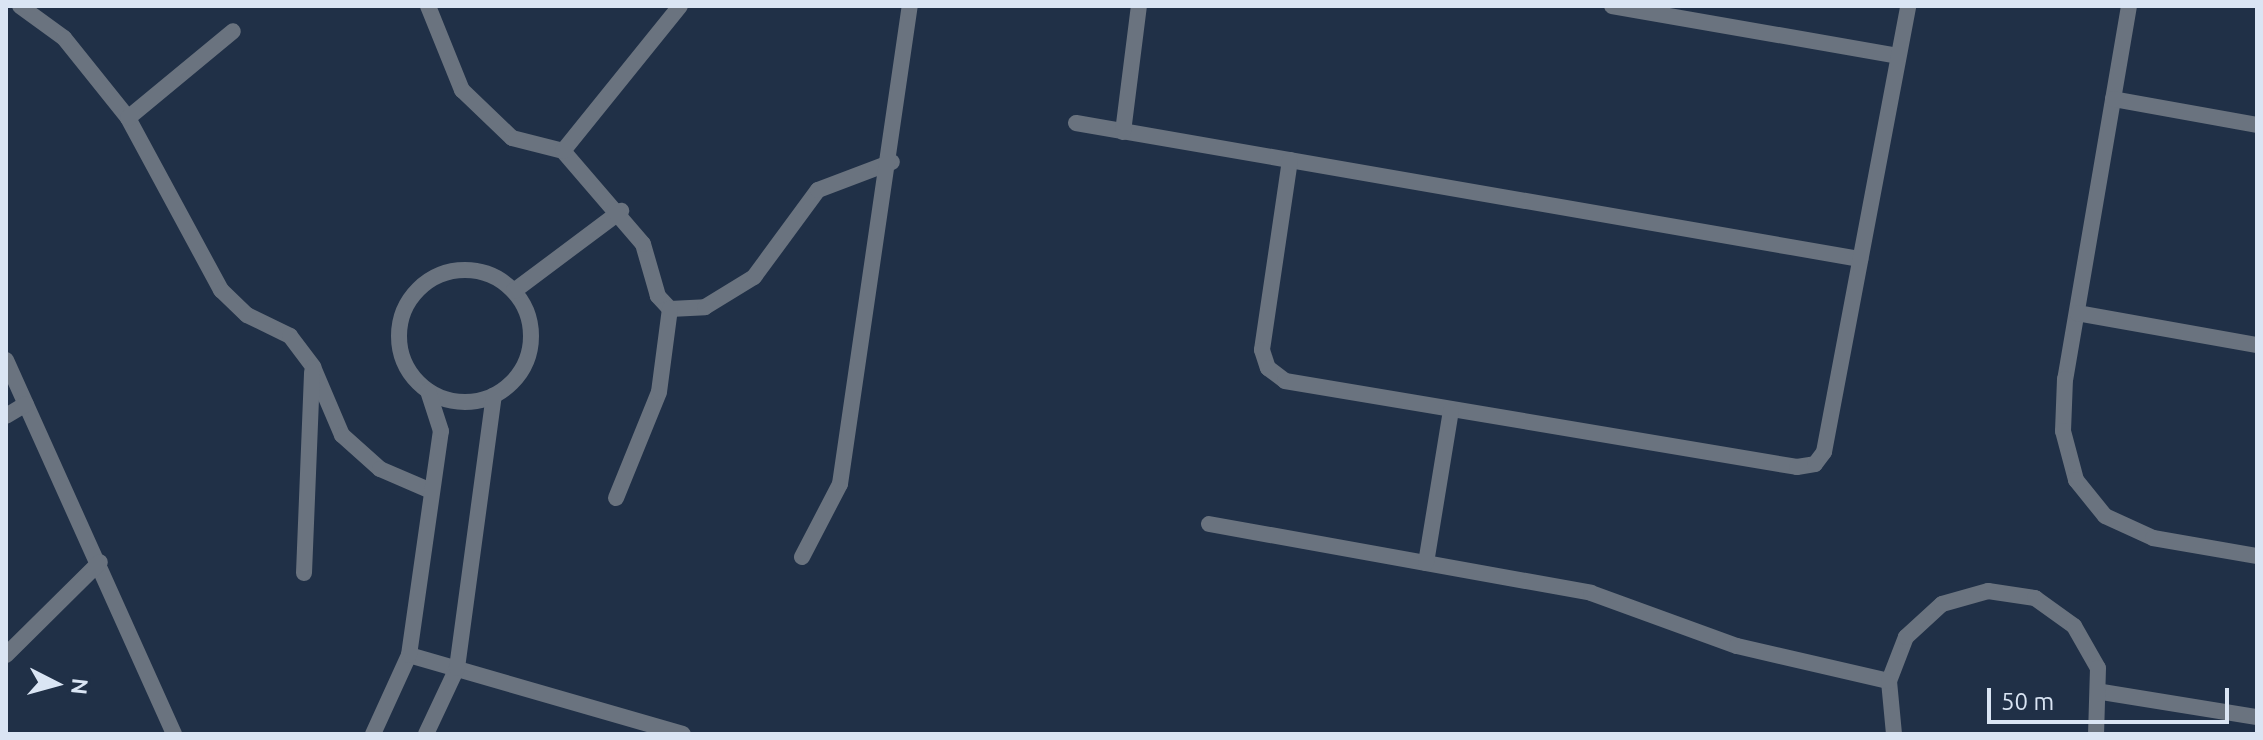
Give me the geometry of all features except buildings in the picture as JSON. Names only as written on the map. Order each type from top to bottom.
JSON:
[{"type":"street","points":[[20,6],[64,38],[128,118],[221,290],[247,315],[290,336],[313,367],[342,435],[380,469],[431,491]]},
{"type":"street","points":[[428,6],[462,90],[512,138],[563,151],[621,211],[670,309],[659,392],[616,498]]},
{"type":"street","points":[[563,151],[680,6]]},
{"type":"street","points":[[802,557],[840,484],[892,162],[910,6]]},
{"type":"street","points":[[1123,132],[1139,6]]},
{"type":"street","points":[[1612,6],[1898,56]]},
{"type":"street","points":[[1290,160],[1262,350],[1268,368],[1285,381],[1797,467],[1815,464],[1824,452],[1908,6]]},
{"type":"street","points":[[2129,6],[2077,313],[2063,431],[2076,480],[2105,516],[2153,538],[2257,556]]},
{"type":"street","points":[[128,118],[233,31]]},
{"type":"street","points":[[2113,99],[2257,125]]},
{"type":"street","points":[[1076,123],[1860,259]]},
{"type":"street","points":[[670,309],[705,307],[754,277],[818,190],[892,162]]},
{"type":"street","points":[[514,291],[621,211]]},
{"type":"street","points":[[373,734],[409,655],[441,431],[428,391],[401,349],[411,299],[436,277],[469,270],[514,291],[530,322],[530,348],[520,373],[494,396],[460,402],[428,391]]},
{"type":"street","points":[[2077,313],[2257,345]]},
{"type":"street","points":[[6,360],[100,562],[174,734]]},
{"type":"street","points":[[304,573],[313,367]]},
{"type":"street","points":[[426,734],[457,668],[494,396]]},
{"type":"street","points":[[6,416],[26,404]]},
{"type":"street","points":[[1426,563],[1451,411]]},
{"type":"street","points":[[1209,524],[1591,593],[1737,646],[1889,681]]},
{"type":"street","points":[[6,655],[100,562]]},
{"type":"street","points":[[1894,734],[1889,681],[1922,619],[1964,595],[2012,592],[2074,626],[2102,692],[2096,734]]},
{"type":"street","points":[[409,655],[683,734]]},
{"type":"street","points":[[2102,692],[2257,717]]}]
